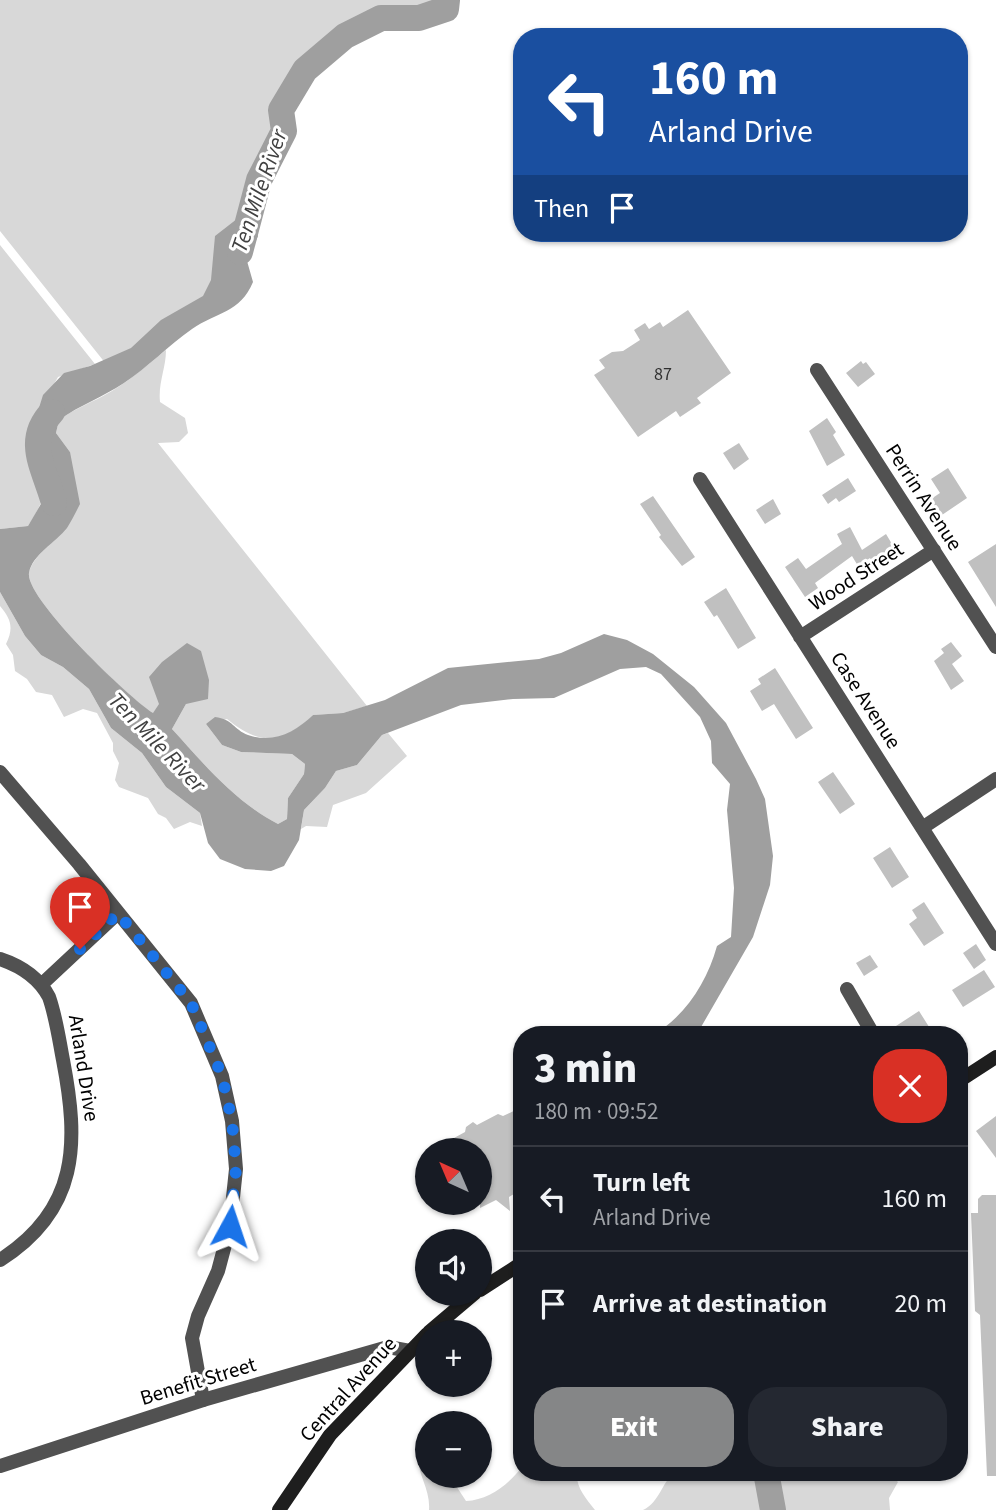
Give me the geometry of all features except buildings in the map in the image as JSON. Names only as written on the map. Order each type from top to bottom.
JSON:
[{"type":"main road","points":[[968,1075],[996,1057]]},
{"type":"main road","points":[[492,1282],[513,1269]]},
{"type":"main road","name":"Central Avenue","points":[[443,1320],[460,1306]]},
{"type":"main road","name":"Central Avenue","points":[[279,1510],[330,1436],[415,1346]]},
{"type":"street","name":"Perrin Avenue","points":[[817,370],[996,647]]},
{"type":"street","name":"Case Avenue","points":[[699,479],[996,944]]},
{"type":"street","name":"Wood Street","points":[[800,637],[934,550]]},
{"type":"street","points":[[0,772],[191,1003],[222,1076],[232,1121],[236,1169],[230,1226],[218,1271],[198,1316],[192,1338],[203,1401]]},
{"type":"street","points":[[922,828],[996,779]]},
{"type":"street","points":[[0,959],[26,972],[42,984],[118,913]]},
{"type":"street","name":"Arland Drive","points":[[0,1260],[31,1235],[53,1208],[72,1153],[74,1126],[71,1101],[53,1009],[42,984]]},
{"type":"street","points":[[847,989],[868,1026]]},
{"type":"street","name":"Benefit Street","points":[[0,1466],[203,1401],[388,1347],[410,1351]]},
{"type":"shaded area","points":[[0,0],[447,0],[446,9],[419,18],[381,18],[345,36],[305,70],[282,109],[284,131],[259,180],[245,239],[231,275],[110,369],[0,231]]},
{"type":"shaded area","points":[[0,245],[95,364],[58,377],[35,422],[44,476],[43,497],[28,526],[0,529]]},
{"type":"shaded area","points":[[166,350],[160,402],[185,418],[188,433],[179,442],[158,443],[367,706],[343,713],[313,715],[281,737],[261,738],[227,719],[206,724],[222,745],[241,752],[292,754],[305,764],[304,774],[288,798],[287,819],[278,824],[234,793],[172,729],[186,704],[159,705],[153,714],[80,647],[32,586],[29,573],[31,567],[67,527],[70,452],[56,433],[59,420],[120,386]]},
{"type":"shaded area","points":[[0,592],[25,636],[41,655],[63,667],[89,689],[111,728],[142,753],[166,787],[200,813],[202,826],[190,822],[174,829],[166,818],[158,814],[148,798],[119,787],[115,780],[119,763],[113,751],[113,743],[97,713],[83,709],[64,717],[52,695],[36,692],[27,679],[15,671],[13,655],[6,644],[10,624],[0,606]]},
{"type":"shaded area","points":[[388,733],[407,756],[366,793],[333,805],[327,827],[306,826],[301,829],[304,810],[325,788],[336,771],[357,765],[382,735]]},
{"type":"shaded area","points":[[513,1477],[513,1481],[578,1481],[595,1510],[429,1510],[425,1488],[458,1488],[466,1501],[482,1498]]},
{"type":"shaded area","points":[[666,1481],[898,1482],[889,1498],[890,1510],[643,1510],[653,1502]]},
{"type":"water","points":[[242,215],[250,220],[258,236],[247,261],[253,282],[248,292],[235,306],[192,329],[124,383],[59,420],[56,433],[70,452],[80,504],[67,528],[31,566],[29,573],[32,586],[80,647],[153,713],[159,704],[149,677],[162,662],[187,643],[201,651],[209,680],[208,699],[186,704],[172,729],[234,793],[278,824],[287,819],[288,798],[304,774],[305,764],[292,754],[241,752],[222,745],[206,724],[215,717],[226,720],[248,735],[275,737],[299,727],[313,715],[343,713],[385,700],[448,668],[539,659],[561,653],[604,634],[627,640],[653,654],[694,687],[726,723],[765,799],[773,856],[770,885],[753,937],[702,1026],[666,1026],[697,991],[717,946],[731,937],[734,888],[727,810],[730,784],[712,763],[711,741],[700,717],[661,674],[646,667],[620,669],[554,698],[461,705],[382,735],[357,765],[336,771],[325,788],[304,810],[299,840],[284,866],[271,871],[245,869],[220,859],[208,843],[200,813],[166,787],[142,753],[111,728],[89,689],[63,667],[41,655],[25,636],[0,592],[0,529],[28,526],[45,497],[44,473],[34,424],[43,395],[64,373],[90,366],[131,348],[161,320],[203,296],[211,280],[215,236]]},
{"type":"waterway","name":"Ten Mile River","points":[[240,252],[259,180],[284,131],[281,110],[305,70],[345,36],[381,18],[419,18],[446,9],[447,0]]},
{"type":"waterway","name":"Ten Mile River","points":[[52,412],[39,434],[38,445],[54,503]]},
{"type":"waterway","name":"Ten Mile River","points":[[768,1481],[773,1510]]},
{"type":"route","points":[[80,949],[118,913],[191,1003],[222,1076],[232,1121],[236,1169],[230,1226]]}]
